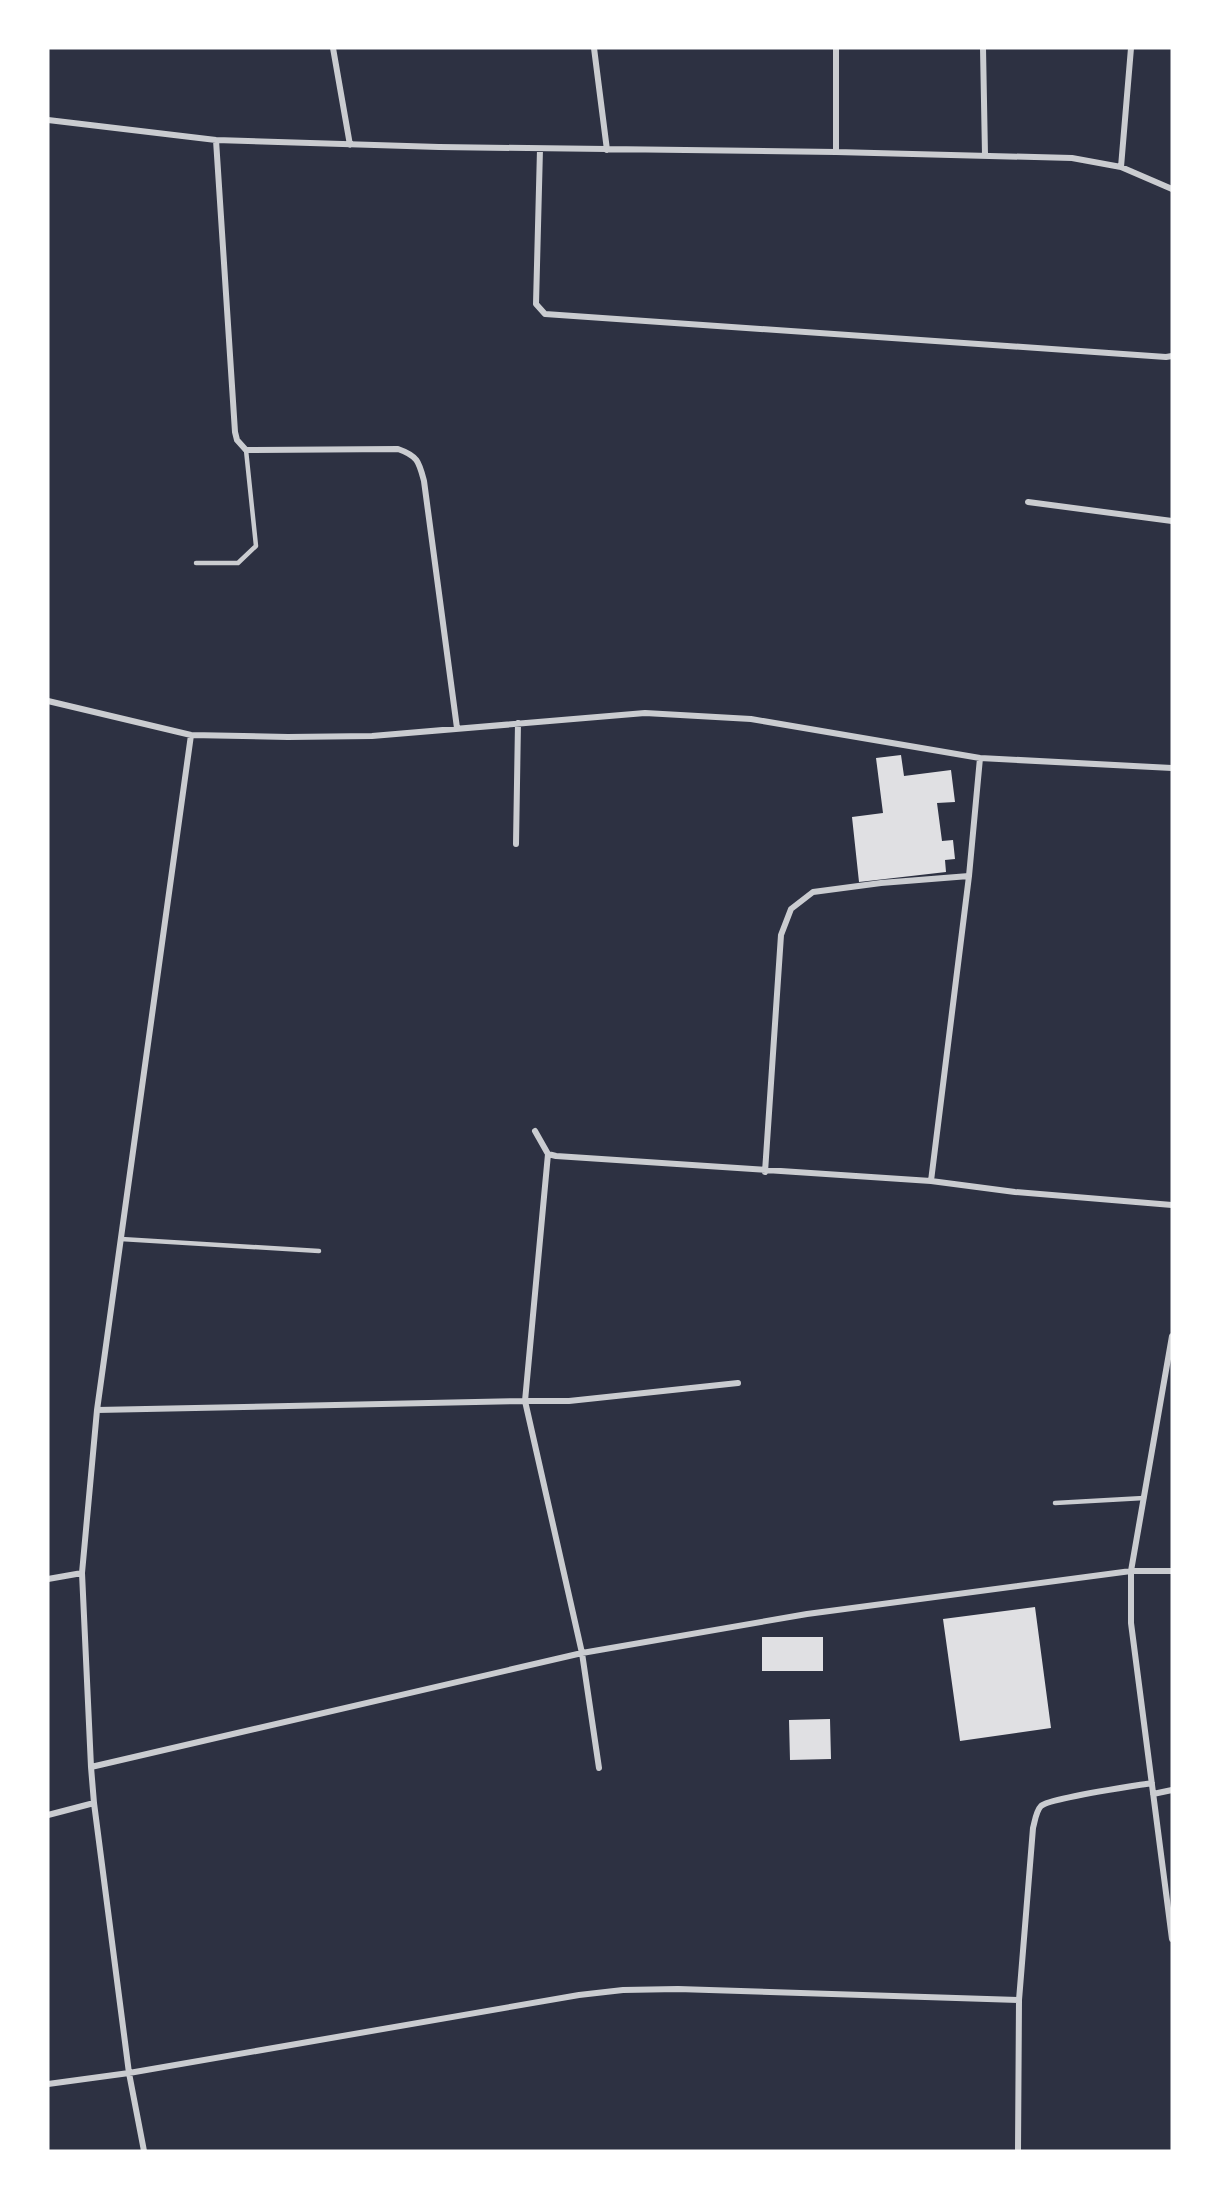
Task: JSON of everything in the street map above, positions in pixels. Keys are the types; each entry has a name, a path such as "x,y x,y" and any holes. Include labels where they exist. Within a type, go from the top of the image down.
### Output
{"street":[{"path":"333,48 350,145"},
{"path":"594,48 607,150"},
{"path":"836,48 836,152"},
{"path":"983,48 985,155"},
{"path":"1121,167 1131,48"},
{"path":"48,120 216,140 350,145 1072,158 1121,167 1172,189"},
{"path":"216,140 237,440 246,450 398,449 412,453 416,458 424,481 457,728"},
{"path":"540,149 536,304 545,314 1172,356"},
{"path":"1028,502 1172,520"},
{"path":"48,701 191,735 372,736 645,713 751,719 980,758 1172,768"},
{"path":"516,843 518,723"},
{"path":"144,2151 129,2073 93,1803 82,1573 97,1410 191,735"},
{"path":"931,1181 969,876 980,758"},
{"path":"765,1172 781,934 791,909 813,892 881,883 969,876"},
{"path":"535,1131 548,1154 525,1401 582,1653 599,1768"},
{"path":"548,1154 765,1172 931,1181 1014,1192 1172,1206"},
{"path":"1172,1336 1131,1571 1131,1623 1172,1939"},
{"path":"97,1410 569,1401 738,1383"},
{"path":"91,1767 582,1653 807,1614 1131,1571 1172,1571"},
{"path":"48,1579 82,1573"},
{"path":"1017,2151 1020,2000 1033,1828 1038,1809 1041,1805 1057,1800 1152,1783"},
{"path":"1153,1794 1172,1790"},
{"path":"48,1815 93,1803"},
{"path":"48,2084 129,2073 579,1995 623,1990 678,1989 1020,2000"}],"lane":[{"path":"196,563 238,563 256,546 246,450"},
{"path":"121,1239 319,1251"},
{"path":"1056,1503 1144,1498"}],"building":[{"path":"901,755 904,776 951,770 955,802 937,803 942,841 953,840 955,859 945,860 946,872 859,882 852,817 883,813 876,758"},
{"path":"1035,1607 1051,1728 960,1741 943,1619"},
{"path":"762,1637 823,1637 823,1671 762,1671"},
{"path":"830,1719 831,1759 790,1760 789,1720"}]}
